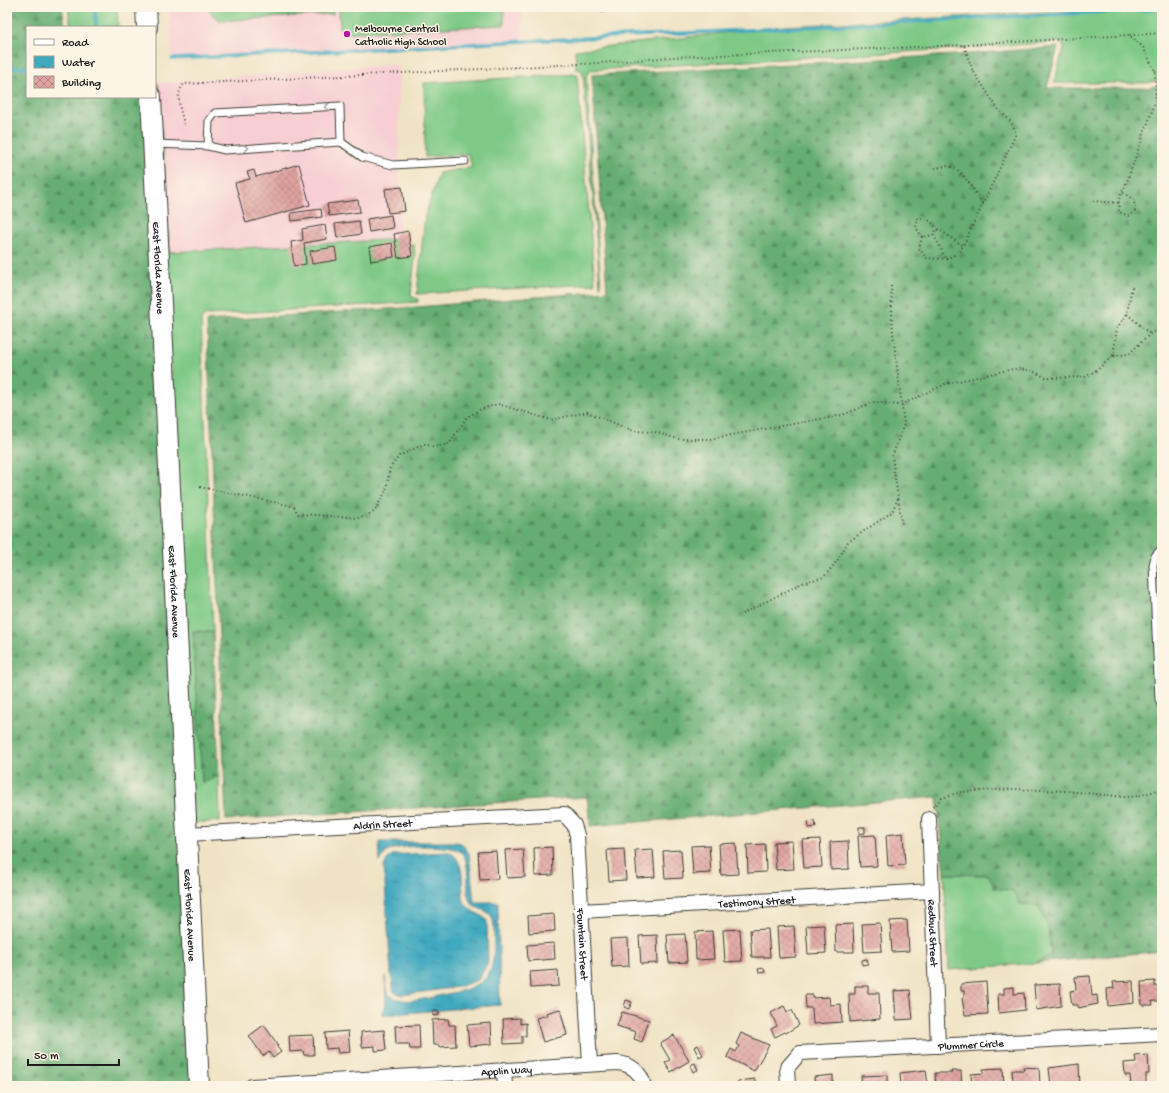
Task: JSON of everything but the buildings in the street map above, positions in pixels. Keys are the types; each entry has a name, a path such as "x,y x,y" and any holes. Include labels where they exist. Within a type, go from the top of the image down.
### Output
{"street":[{"path":"146,7 147,26"},
{"name":"East Florida Avenue","path":"151,98 199,1086"},
{"name":"Aldrin Street","path":"187,834 554,814 564,814 574,825"},
{"name":"Redbud Street","path":"929,819 938,1046"},
{"name":"Fountain Street","path":"574,825 577,834 590,1064"},
{"name":"Testimony Street","path":"581,911 932,891"},
{"name":"Plummer Circle","path":"788,1086 787,1068 800,1053 1162,1034"},
{"name":"Applin Way","path":"252,1086 307,1084 504,1069 624,1063 632,1067 638,1073 644,1086"},
{"path":"504,1069 505,1086"}],"lane":[{"path":"208,146 209,121 215,113 340,106 341,142"},
{"path":"153,144 208,146 225,150 341,142 362,158 393,165 465,161"},
{"path":"1162,548 1155,556 1153,565 1159,632 1159,699 1162,707"}],"path":[{"path":"184,124 178,98 180,89 184,84 599,63 673,57 964,45 1162,33"},
{"path":"1122,192 1134,200 1135,211 1129,216 1119,212 1119,203 1122,192 1156,100 1155,71 1143,47 1129,35"},
{"path":"963,244 956,242 948,235 937,229 934,223 925,218 918,218 916,227 922,237 919,248 926,258 946,259 960,252 1015,136 1015,130 1012,122 998,108 983,88 972,69 964,45"},
{"path":"1155,71 1162,73"},
{"path":"1156,95 1162,83"},
{"path":"935,168 947,166 955,169 963,175 983,205"},
{"path":"1093,201 1119,203"},
{"path":"922,237 933,235 937,229"},
{"path":"933,235 946,259"},
{"path":"891,286 893,334 904,424 892,457 902,525"},
{"path":"1113,356 1117,328 1127,314 1132,286"},
{"path":"1127,314 1150,334"},
{"path":"200,487 288,505 294,507 298,514 360,518 374,512 386,491 390,468 399,456 424,444 436,447 449,444 467,417 481,409 498,404 551,420 587,412 634,431 655,432 678,439 709,439 843,415 873,402 901,405 945,384 1013,369 1030,370 1047,378 1085,377 1097,370 1113,356 1129,354 1150,334 1162,327"},
{"path":"742,614 802,583 824,577 837,561 848,542 892,512 899,497"},
{"path":"929,819 932,808 942,798 960,792 1013,789 1067,791 1125,797 1138,796 1162,789"}],"shaded area":[{"name":"Melbourne Central Catholic High School","path":"169,7 522,7 523,41 172,59"},
{"path":"399,64 400,239 170,252 158,83"}],"green space":[{"path":"7,7 62,7 65,26 26,26 26,98 151,98 199,1086 7,1086"},
{"path":"68,7 117,7 118,26 71,26"},
{"path":"209,7 333,7 333,14 219,21 210,12"},
{"path":"339,7 504,7 504,25 340,33"},
{"path":"1162,7 1162,80 1145,83 1054,83 1064,47 1061,43 1057,42 590,70 586,76 600,286 583,74 580,69 576,69 575,50 784,26"},
{"path":"1058,47 1047,88 1146,88 1162,85 1162,951 1036,963 1051,954 1048,927 1039,906 1020,904 1013,891 994,888 989,875 944,874 937,797 590,826 587,797 226,820 207,321 417,307 607,291 592,75 955,55"},
{"path":"577,74 595,284 417,294 425,216 439,173 472,167 468,154 425,157 424,83"},
{"path":"157,83 170,252 400,239 400,245 414,244 415,256 411,294 412,297 418,299 418,302 207,315 201,319 213,632 193,631 202,783 219,776 220,821 193,823"},
{"path":"193,631 213,632 219,776 202,783"},
{"path":"944,874 989,875 1013,891 1020,904 1039,906 1048,926 1051,954 1036,963 949,970"}],"water":[{"path":"379,842 454,842 461,843 469,853 474,902 498,902 500,1005 382,1015 382,1011 386,1006 385,976 388,994 394,998 409,1001 425,999 470,988 484,980 492,965 494,954 494,929 493,920 490,914 471,903 469,899 466,862 461,852 456,849 438,847 404,847 390,850 384,855 380,862"},
{"path":"449,852 458,860 462,872 463,899 472,911 485,918 487,921 488,963 478,980 458,987 402,995 394,992 391,974 384,867 387,860 392,855"}],"waterway":[{"path":"95,7 96,26"},
{"path":"172,59 1162,9"},
{"path":"7,68 26,67"}],"place":[{"name":"Melbourne Central Catholic High School","path":"347,34"}]}
